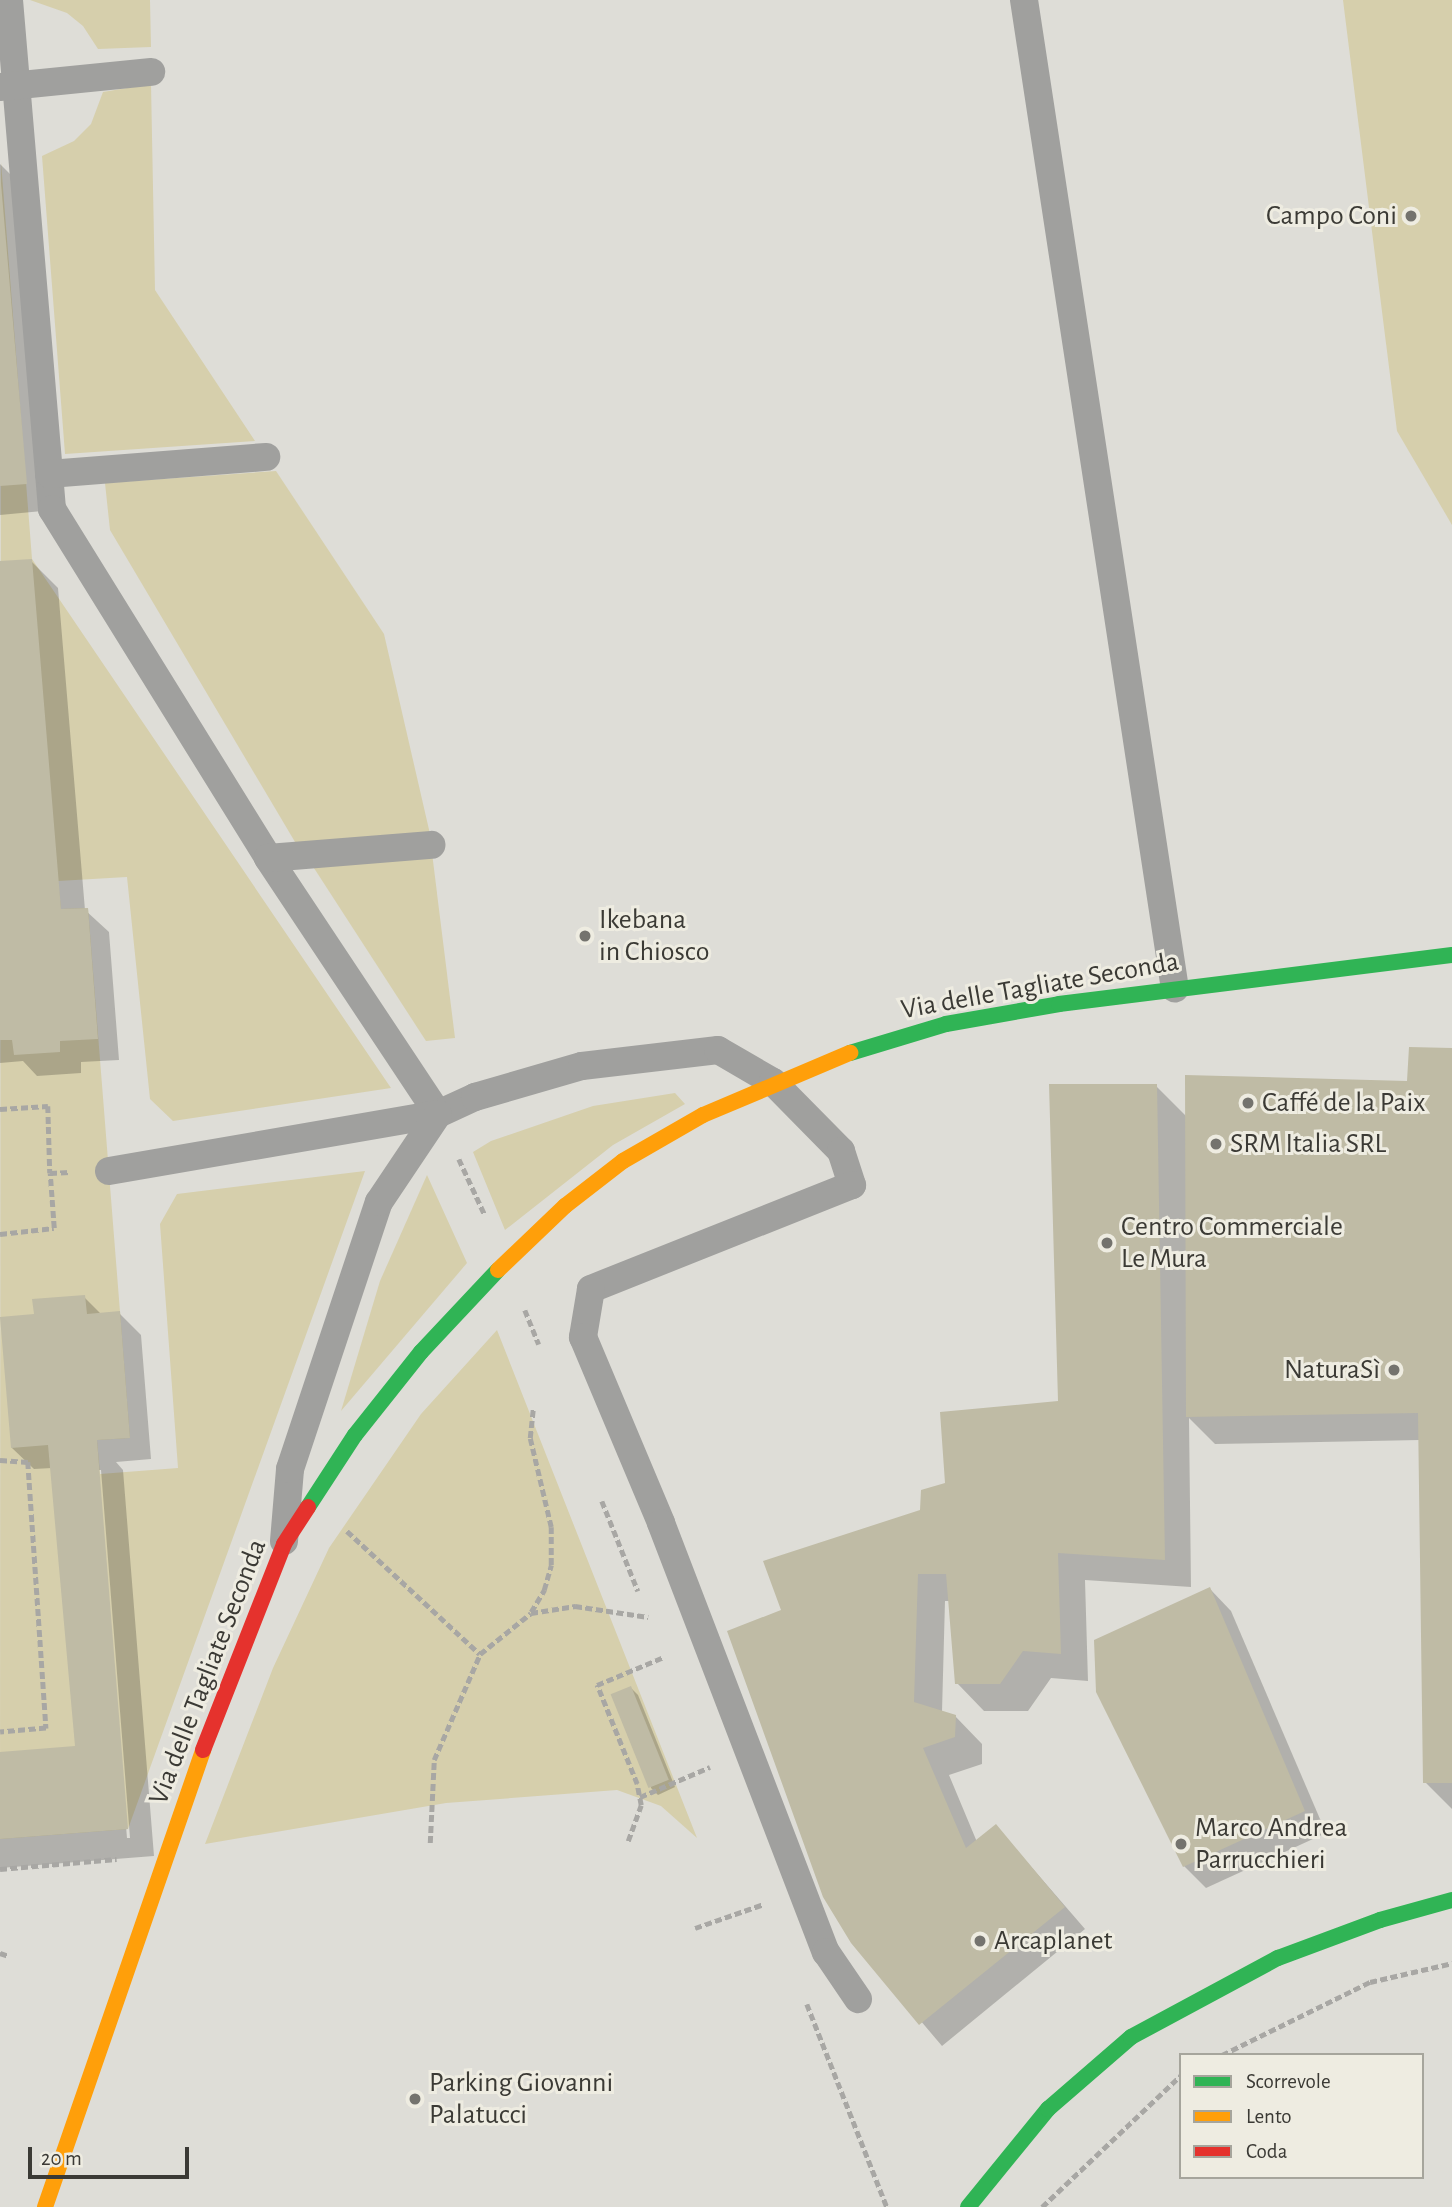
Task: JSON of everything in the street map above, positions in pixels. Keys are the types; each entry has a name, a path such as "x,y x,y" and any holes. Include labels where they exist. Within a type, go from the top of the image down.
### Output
{"main road":[{"name":"Via delle Tagliate Seconda","path":"44,2207 166,1855 259,1599 284,1544 312,1499 421,1352 506,1261 565,1206 665,1135 773,1082 882,1041 946,1024 1175,989 1452,955"},
{"path":"968,2207 1048,2109 1131,2038 1193,2000 1278,1958 1380,1920 1452,1900"}],"lane":[{"path":"9,0 8,87 52,509 268,859 438,1114"},
{"path":"1024,0 1175,989"},
{"path":"8,87 151,72"},
{"path":"49,474 266,457"},
{"path":"268,859 431,845"},
{"path":"109,1171 438,1114 475,1097 582,1066 718,1050 773,1082 841,1151 852,1185 590,1289 583,1337 661,1523 826,1952 858,1999"},
{"path":"284,1544 290,1469 380,1202 438,1114"}],"path":[{"path":"0,1109 48,1105 54,1228 0,1234"},
{"path":"50,1173 109,1171"},
{"path":"430,1843 434,1760 480,1654 531,1612 544,1590 551,1565 551,1527 530,1438 533,1409"},
{"path":"0,1460 28,1462 46,1728 0,1732"},
{"path":"312,1499 480,1654"},
{"path":"531,1612 575,1606 648,1617"},
{"path":"628,1841 637,1824 640,1797 597,1685 664,1657"},
{"path":"640,1797 710,1767"},
{"path":"0,1870 166,1855"},
{"path":"695,1927 767,1902"},
{"path":"0,1953 9,1956"},
{"path":"1226,2053 1370,1982 1452,1963"},
{"path":"1042,2207 1179,2077"}],"shaded area":[{"path":"30,0 150,0 151,47 98,49 83,26 67,13"},
{"name":"Campo Coni","path":"1343,0 1452,0 1452,525 1397,431"},
{"path":"151,84 155,290 255,441 65,454 42,156 74,141 91,124 103,92"},
{"path":"1,162 32,559 391,1088 173,1121 150,1099 127,877 58,881 61,909 88,908 130,1438 97,1440 100,1474 178,1468 160,1224 177,1194 365,1171 128,1829 0,1839"},
{"path":"276,471 384,634 430,834 298,847 110,530 105,483"},
{"path":"432,853 455,1038 426,1041 312,865"},
{"path":"675,1093 685,1104 613,1145 505,1230 473,1152 491,1141 593,1106"},
{"path":"427,1175 467,1263 341,1411 380,1281"},
{"path":"497,1330 697,1838 661,1806 617,1790 446,1803 205,1844 273,1668 329,1548 421,1414"}],"building":[{"path":"0,172 27,484 0,486"},
{"path":"32,559 61,909 88,908 98,1039 60,1041 60,1052 14,1055 12,1040 0,1040 0,561"},
{"path":"1409,1047 1452,1048 1452,1783 1423,1783 1418,1413 1186,1417 1185,1075 1407,1081"},
{"path":"1049,1084 1157,1084 1165,1560 1058,1553 1061,1654 1023,1651 1000,1684 955,1684 946,1574 918,1574 914,1702 956,1715 955,1737 923,1748 966,1848 996,1824 1065,1907 919,2025 851,1943 823,1897 727,1631 781,1610 763,1561 920,1510 921,1490 945,1483 940,1412 1058,1401"},
{"path":"85,1295 87,1314 120,1311 130,1438 97,1440 128,1829 0,1839 0,1752 75,1746 48,1445 11,1448 0,1317 34,1314 32,1299"},
{"path":"1210,1587 1305,1811 1183,1867 1096,1692 1094,1640"},
{"path":"631,1686 669,1780 648,1788 611,1694"}],"traffic: fast":[{"path":"850,1053 946,1024 1059,1004 1452,955"},
{"path":"308,1507 355,1435 421,1352 498,1270"},
{"path":"968,2207 1048,2109 1131,2037 1278,1958 1380,1920 1452,1900"}],"traffic: slow":[{"path":"498,1270 565,1206 623,1161 703,1115 850,1053"},
{"path":"45,2207 203,1750"}],"traffic: jam":[{"path":"203,1750 284,1544 308,1507"}],"place":[{"name":"Campo Coni","path":"1411,216"},
{"name":"Ikebana in Chiosco","path":"585,936"},
{"name":"Caffé de la Paix","path":"1248,1103"},
{"name":"SRM Italia SRL","path":"1216,1144"},
{"name":"Centro Commerciale Le Mura","path":"1107,1243"},
{"name":"NaturaSì","path":"1394,1370"},
{"name":"Marco Andrea Parrucchieri","path":"1181,1844"},
{"name":"Arcaplanet","path":"980,1941"},
{"name":"Parking Giovanni Palatucci","path":"415,2099"}]}
